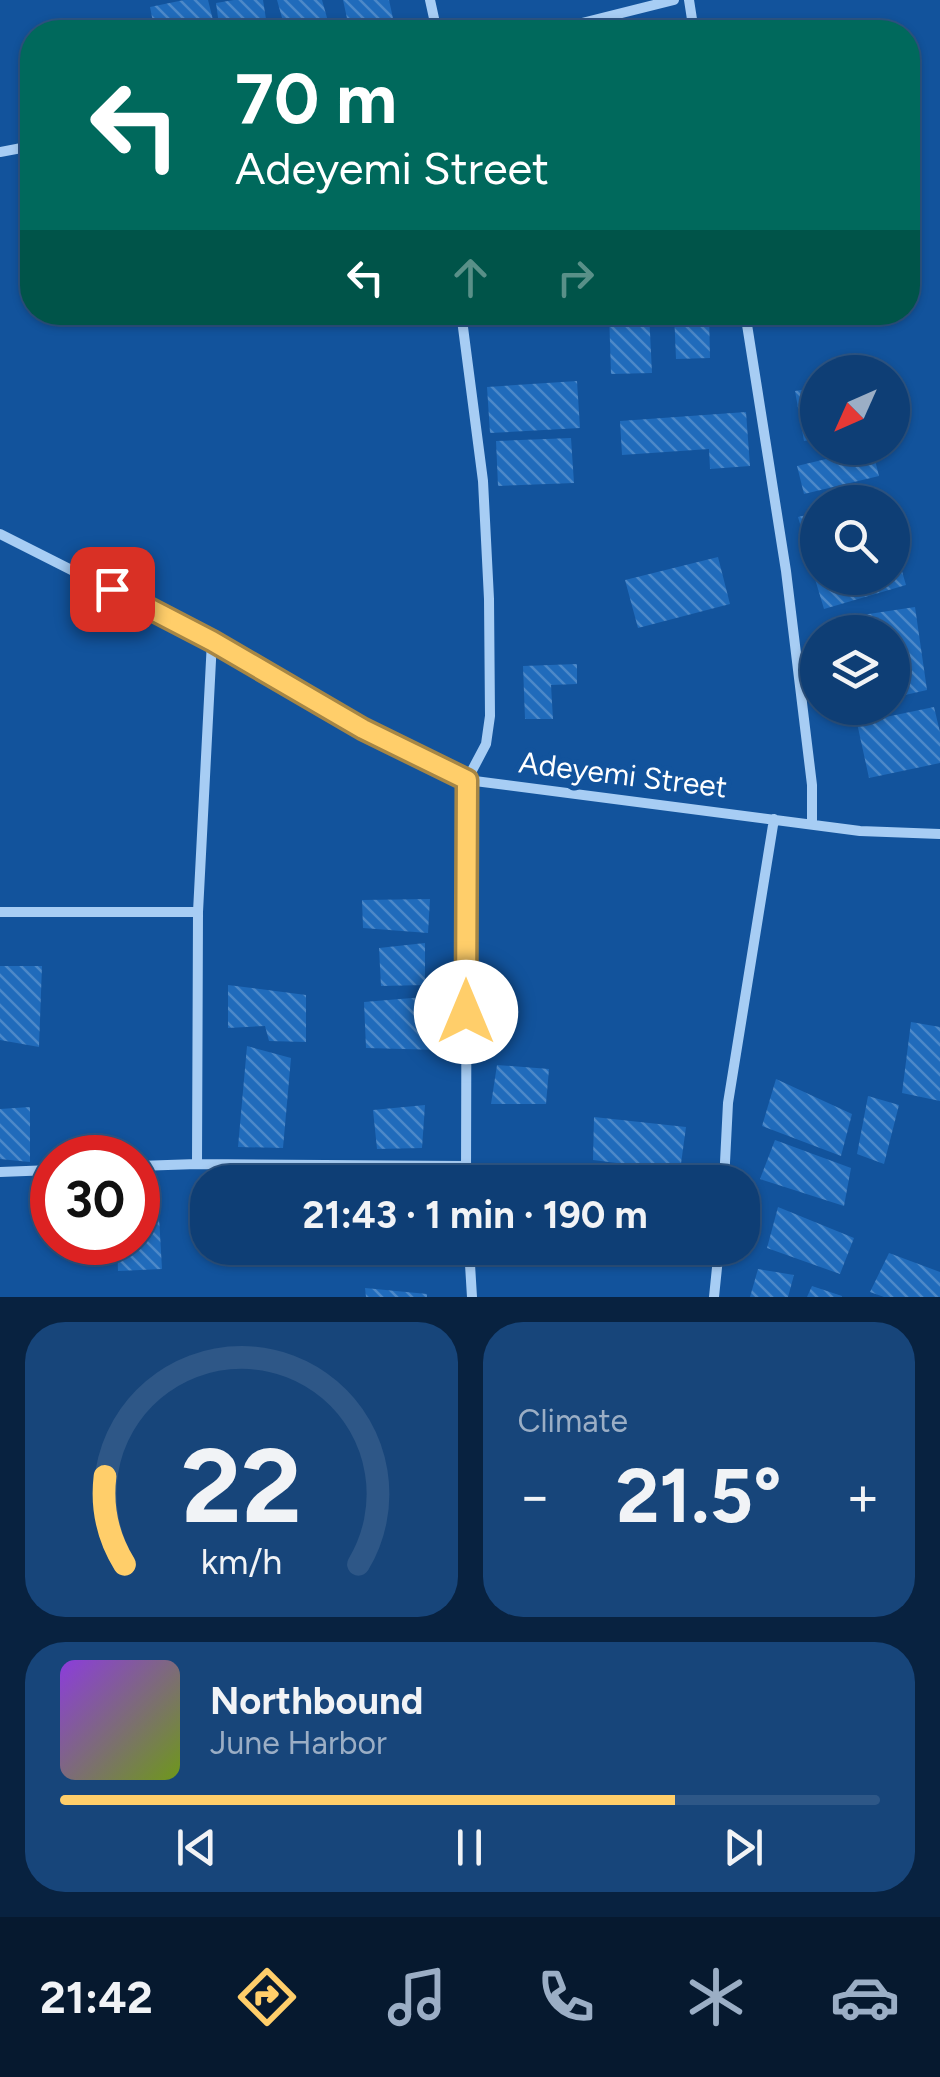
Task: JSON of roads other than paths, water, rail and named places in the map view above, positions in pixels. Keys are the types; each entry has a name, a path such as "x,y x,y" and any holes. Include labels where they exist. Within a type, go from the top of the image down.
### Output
{"street":[{"path":"594,20 674,0"},
{"path":"462,325 483,481 490,599 490,716 486,744 467,780 465,1165"},
{"path":"747,325 786,571 812,785 812,824"},
{"name":"Adeyemi Street","path":"0,534 212,641 363,729 467,780 860,832 940,834"},
{"path":"196,1164 198,912 212,641"},
{"path":"725,1165 728,1104 774,818"},
{"path":"0,912 198,912"},
{"path":"160,1165 330,1165"},
{"path":"0,1172 30,1171"},
{"path":"470,1265 472,1297"},
{"path":"714,1297 717,1265"}]}
